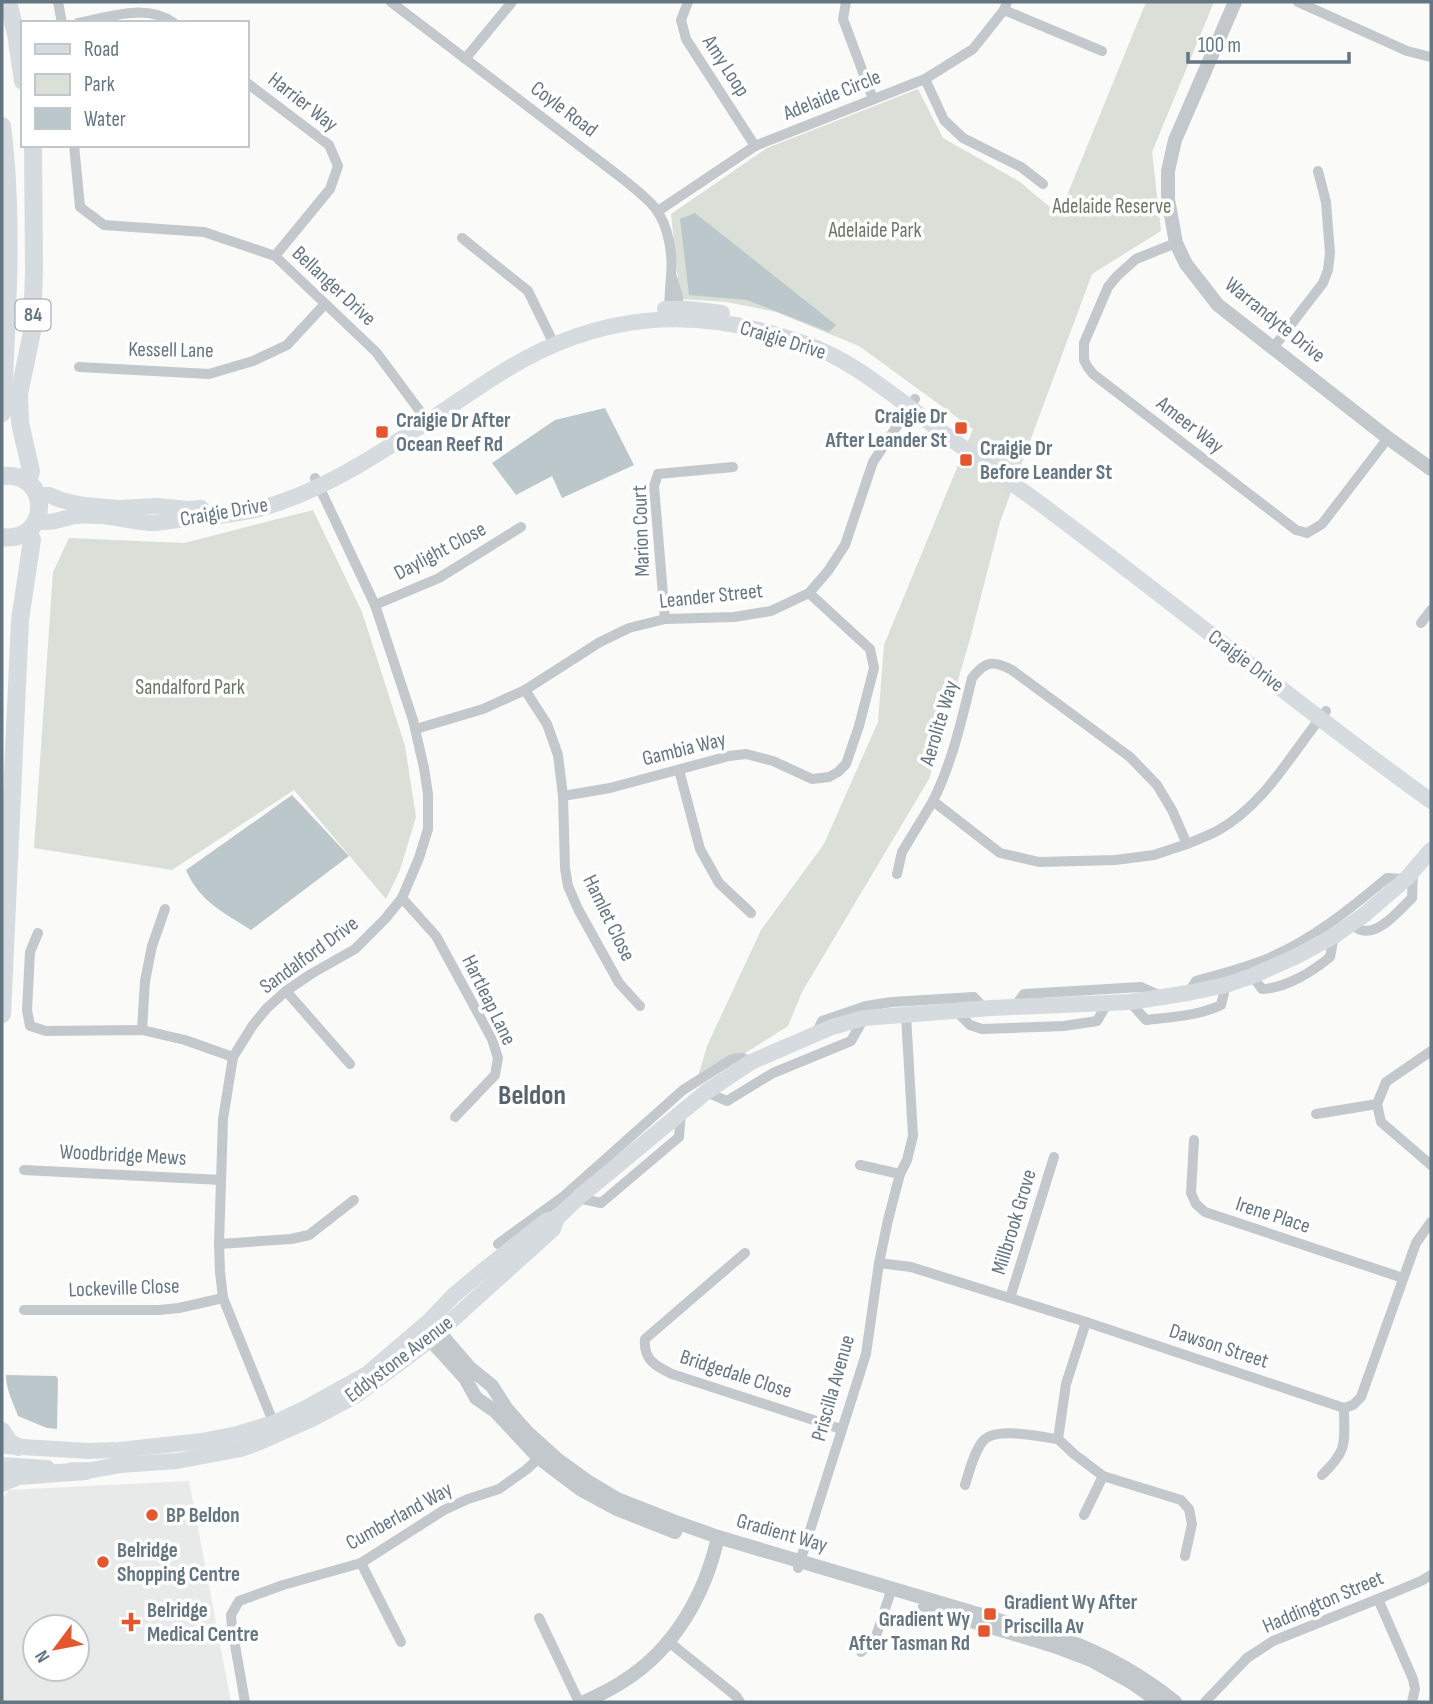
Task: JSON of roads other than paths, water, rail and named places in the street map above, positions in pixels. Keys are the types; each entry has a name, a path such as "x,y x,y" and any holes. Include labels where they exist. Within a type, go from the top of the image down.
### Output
{"main road":[{"path":"8,2 21,68"},
{"name":"84","path":"2,126 6,158 8,288 2,413"},
{"name":"84","path":"2,1014 20,620 32,526 39,510 20,423 19,394 32,332 33,147"},
{"name":"Craigie Drive","path":"33,489 61,500 118,508 156,506 198,509 265,497 348,471 425,418 552,340 674,314 748,328 823,350 913,404 1051,512 1324,715 1431,788"},
{"path":"2,476 15,476 33,489"},
{"name":"Craigie Drive","path":"32,526 89,516 159,523 219,516 257,510 288,499 317,482"},
{"path":"2,537 14,537 32,526"},
{"name":"Craigie Drive","path":"1324,715 1431,802"},
{"name":"Eddystone Avenue","path":"2,1465 86,1471 120,1465 177,1461 241,1449 366,1374 430,1330 454,1295 546,1221 557,1218 602,1170 706,1092 751,1062 832,1027 864,1018 984,1008 1130,1002 1226,985 1295,957 1334,936 1364,915 1410,874 1431,850"},
{"name":"Eddystone Avenue","path":"10,1446 119,1450 202,1441 276,1428"},
{"path":"2,1431 10,1446"},
{"path":"89,1451 110,1455 120,1465"},
{"path":"2,1483 18,1476 86,1471"}],"street":[{"path":"58,2 62,21"},
{"name":"Coyle Road","path":"391,2 623,178 658,211 670,243 671,274 668,298 674,314"},
{"path":"465,60 512,2"},
{"name":"Amy Loop","path":"688,2 681,20 686,39 755,146"},
{"path":"846,2 844,19 873,99"},
{"name":"Warrandyte Drive","path":"1235,2 1175,140 1168,172 1168,199 1176,243 1186,264 1218,305 1388,438 1430,466"},
{"path":"1298,2 1407,51 1431,57"},
{"path":"1005,6 1102,51"},
{"name":"Adelaide Circle","path":"658,211 755,146 925,79 973,49 1005,6"},
{"path":"89,21 149,12 169,21"},
{"path":"925,79 944,120 963,138 1021,167 1043,184"},
{"name":"Harrier Way","path":"248,84 330,145 338,166 330,189 275,256"},
{"name":"Bellanger Drive","path":"74,147 80,207 104,225 204,232 275,256 376,352 425,418"},
{"path":"1273,348 1323,284 1328,270 1330,253 1326,202 1318,171"},
{"path":"462,238 528,290 552,340"},
{"name":"Ameer Way","path":"1176,243 1136,259 1116,276 1108,288 1084,343 1084,360 1093,374 1296,530 1307,533 1322,524 1388,438"},
{"name":"Kessell Lane","path":"79,367 209,374 253,361 287,345 324,305"},
{"name":"Leander Street","path":"416,729 483,709 525,690 600,642 629,628 665,619 734,617 771,611 810,593 845,545 873,462 913,404"},
{"name":"Marion Court","path":"665,619 654,486 658,474 733,467"},
{"name":"Sandalford Drive","path":"276,1428 223,1298 219,1244 220,1180 223,1119 233,1057 267,1008 311,974 355,949 402,898 428,829 428,794 416,729 375,606 317,482"},
{"name":"Daylight Close","path":"375,606 439,578 521,527"},
{"name":"Gambia Way","path":"563,796 610,788 729,756 747,754 773,761 813,779 829,777 838,772 846,764 874,668 870,649 810,593"},
{"path":"1421,623 1431,610"},
{"name":"Aerolite Way","path":"897,874 902,852 939,789 972,678 980,668 988,664 1000,664 1012,670 1130,757 1157,785 1172,810 1186,844"},
{"path":"525,690 547,724 558,755 563,796"},
{"path":"933,801 1000,853 1039,862 1115,860 1154,855 1217,831 1236,818 1261,797 1324,715"},
{"path":"679,770 700,849 719,883 751,913"},
{"name":"Hamlet Close","path":"563,796 568,886 619,983 640,1006"},
{"name":"Eddystone Avenue","path":"1188,993 1196,981 1270,958 1325,927 1387,878 1410,874"},
{"name":"Hartleap Lane","path":"402,898 436,936 492,1040 498,1058 495,1075 455,1117"},
{"path":"142,1030 145,981 152,946 165,909"},
{"path":"38,933 30,952 27,1010 30,1026 46,1031 142,1030 185,1040 233,1057"},
{"path":"1130,1002 1146,1020 1177,1017 1208,1011 1221,1005 1226,985"},
{"name":"Eddystone Avenue","path":"1014,1008 1024,994 1141,987 1163,997"},
{"path":"286,991 350,1064"},
{"name":"Eddystone Avenue","path":"816,1034 822,1021 866,1006 974,997 984,1008"},
{"path":"956,1012 970,1025 982,1029 1064,1026 1097,1021 1108,1002"},
{"name":"Priscilla Avenue","path":"799,1564 866,1354 888,1220 913,1136 906,1015"},
{"path":"706,1092 727,1101 773,1073 851,1041 864,1018"},
{"path":"1431,1051 1386,1082 1377,1104 1381,1122 1431,1165"},
{"name":"Eddystone Avenue","path":"498,1244 602,1170 684,1090 732,1059 743,1058 751,1062"},
{"path":"1316,1114 1377,1104"},
{"path":"578,1198 601,1203 679,1137 681,1112"},
{"name":"Irene Place","path":"1194,1140 1191,1193 1205,1212 1403,1278"},
{"name":"Millbrook Grove","path":"1010,1298 1055,1157"},
{"path":"860,1166 900,1174"},
{"name":"Woodbridge Mews","path":"24,1170 220,1180"},
{"path":"219,1244 291,1239 309,1235 354,1200"},
{"path":"1322,1475 1335,1463 1345,1446 1344,1408 1353,1405 1361,1397 1416,1243 1431,1222"},
{"name":"Bridgedale Close","path":"746,1253 645,1339 644,1347 648,1359 672,1374 841,1429"},
{"name":"Dawson Street","path":"879,1263 911,1267 1344,1408"},
{"name":"Lockeville Close","path":"24,1310 169,1309 223,1298"},
{"path":"1058,1439 1066,1384 1086,1322"},
{"name":"Gradient Way","path":"430,1330 492,1386 542,1454 580,1489 617,1509 642,1520 890,1592 1074,1653 1110,1669 1159,1702"},
{"path":"964,1485 975,1455 985,1439 996,1433 1058,1439 1103,1476 1181,1500 1189,1509 1192,1524 1185,1556"},
{"name":"Cumberland Way","path":"245,1702 232,1628 232,1615 239,1601 283,1585 361,1563 444,1510 499,1489 527,1469 542,1454"},
{"path":"1084,1515 1103,1476"},
{"path":"540,1618 581,1702 623,1682 669,1643 698,1597 717,1541"},
{"path":"361,1563 401,1642"},
{"name":"Haddington Street","path":"1205,1702 1247,1658 1273,1641 1421,1581 1431,1574"},
{"path":"861,1653 876,1636 890,1592"},
{"name":"Gradient Way","path":"890,1592 1028,1628 1091,1649 1118,1662 1175,1702"},
{"path":"1378,1599 1413,1679 1415,1689 1412,1702"},
{"path":"669,1643 740,1702"}],"water":[{"path":"695,213 836,325 829,332 747,300 689,295 680,219"},
{"path":"605,408 634,465 562,498 552,476 516,495 492,463 555,420"},
{"path":"292,795 349,856 251,930 205,898 186,870"},
{"path":"6,1375 56,1376 57,1429 47,1428 18,1416 8,1391"}],"place":[{"name":"Craigie Dr After Leander St","path":"961,428"},
{"name":"Craigie Dr After Ocean Reef Rd","path":"382,432"},
{"name":"Craigie Dr Before Leander St","path":"966,460"},
{"name":"BP Beldon","path":"152,1515"},
{"name":"Belridge Shopping Centre","path":"103,1562"},
{"name":"Gradient Wy After Priscilla Av","path":"990,1614"},
{"name":"Belridge Medical Centre","path":"131,1622"},
{"name":"Gradient Wy After Tasman Rd","path":"984,1631"}],"district":[{"name":"Beldon","path":"532,1095"}],"park label":[{"name":"Adelaide Reserve","path":"1112,206"},
{"name":"Adelaide Park","path":"875,230"},
{"name":"Sandalford Park","path":"190,687"}]}
